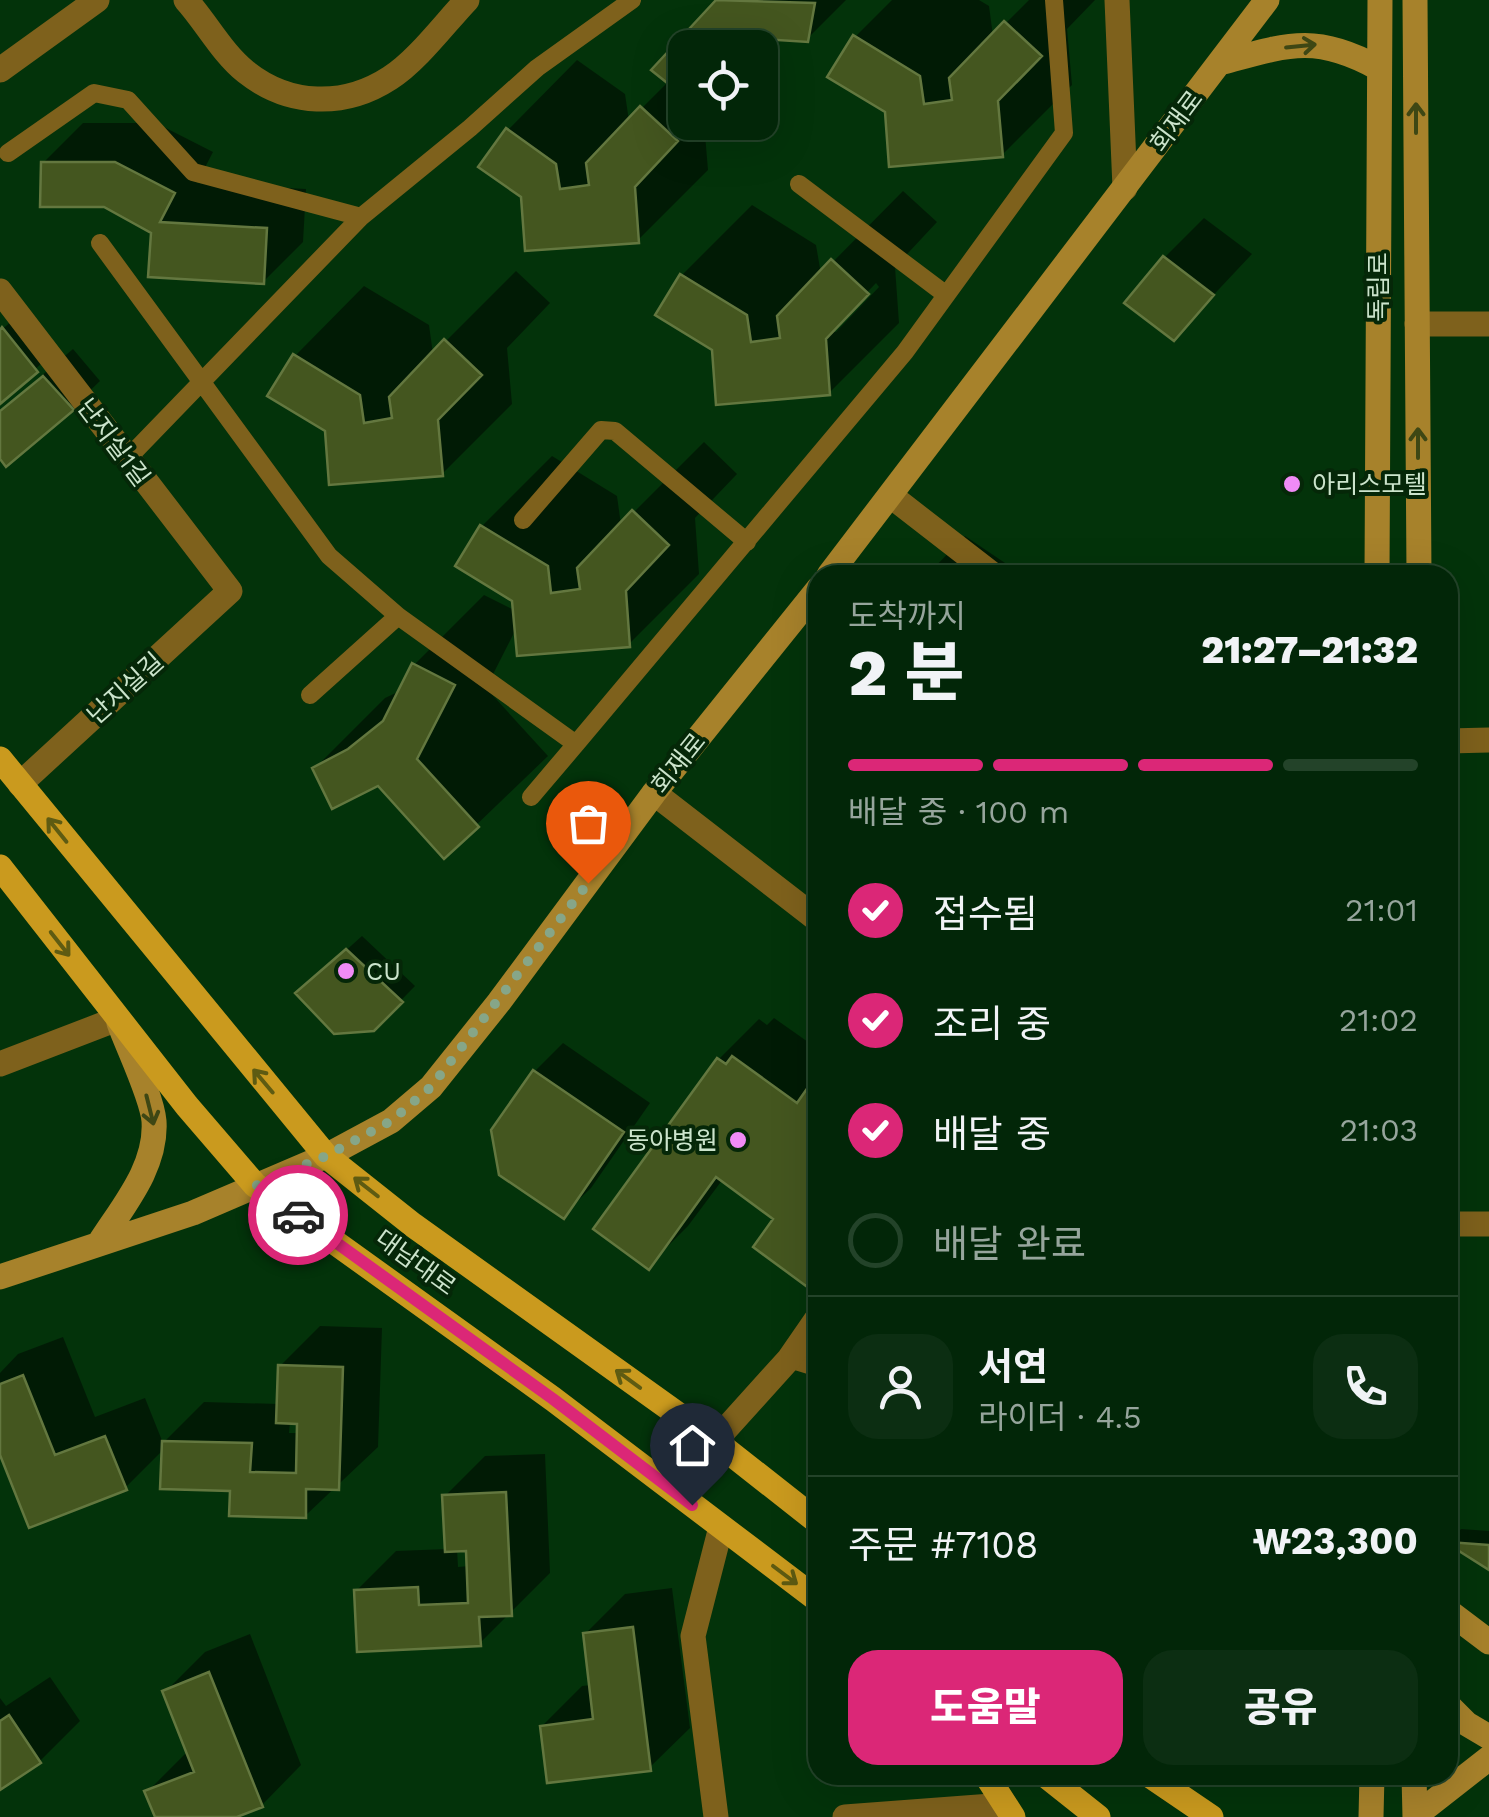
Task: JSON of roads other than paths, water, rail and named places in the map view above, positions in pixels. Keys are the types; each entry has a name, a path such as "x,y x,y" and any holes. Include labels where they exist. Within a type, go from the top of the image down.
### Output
{"main road":[{"name":"회재로","path":"837,565 1268,0"},
{"name":"독립로","path":"1377,565 1380,0"},
{"name":"독립로","path":"1415,0 1419,565"},
{"path":"1220,63 1270,50 1322,44 1378,68"},
{"name":"회재로","path":"0,1278 193,1213 326,1156 391,1121 431,1087 654,793 808,602"},
{"name":"대남대로","path":"0,759 326,1156 808,1514"},
{"name":"대남대로","path":"0,867 255,1186 537,1388 808,1592"},
{"path":"100,1242 152,1153 154,1118 118,1019"},
{"path":"1458,1619 1489,1642"},
{"path":"1458,1715 1489,1737"},
{"path":"1458,1783 1489,1758"},
{"path":"992,1785 1009,1811"},
{"path":"1044,1785 1070,1817"},
{"path":"1058,1785 1098,1817"},
{"path":"1165,1785 1211,1817"},
{"path":"1371,1817 1372,1785"},
{"path":"1414,1785 1416,1816"},
{"path":"1416,1816 1455,1785"}],"street":[{"path":"0,70 97,0"},
{"path":"186,0 243,70 278,93 316,100 357,96 394,76 467,0"},
{"path":"1117,0 1124,188"},
{"name":"난지실1길","path":"0,290 230,591"},
{"path":"1417,324 1489,324"},
{"path":"891,496 981,565"},
{"name":"난지실길","path":"20,784 230,591"},
{"path":"1458,742 1489,740"},
{"path":"654,793 808,912"},
{"path":"0,1064 118,1019"},
{"path":"1458,1224 1489,1224"},
{"path":"714,1441 790,1359 808,1332"},
{"path":"716,1817 692,1636 721,1527"},
{"path":"845,1817 1009,1811"}],"lane":[{"path":"127,459 361,217 538,68 632,0"},
{"path":"531,797 905,352 1064,133 1054,0"},
{"path":"8,153 94,93 128,100 193,172 361,217"},
{"path":"800,184 945,294"},
{"path":"100,243 329,556 398,616 576,744"},
{"path":"524,520 601,430 615,432 747,542"},
{"path":"310,694 398,616"},
{"path":"790,1359 808,1365"}],"place":[{"name":"아리스모텔","path":"1292,484"},
{"name":"CU","path":"346,971"},
{"name":"동아병원","path":"738,1140"}]}
